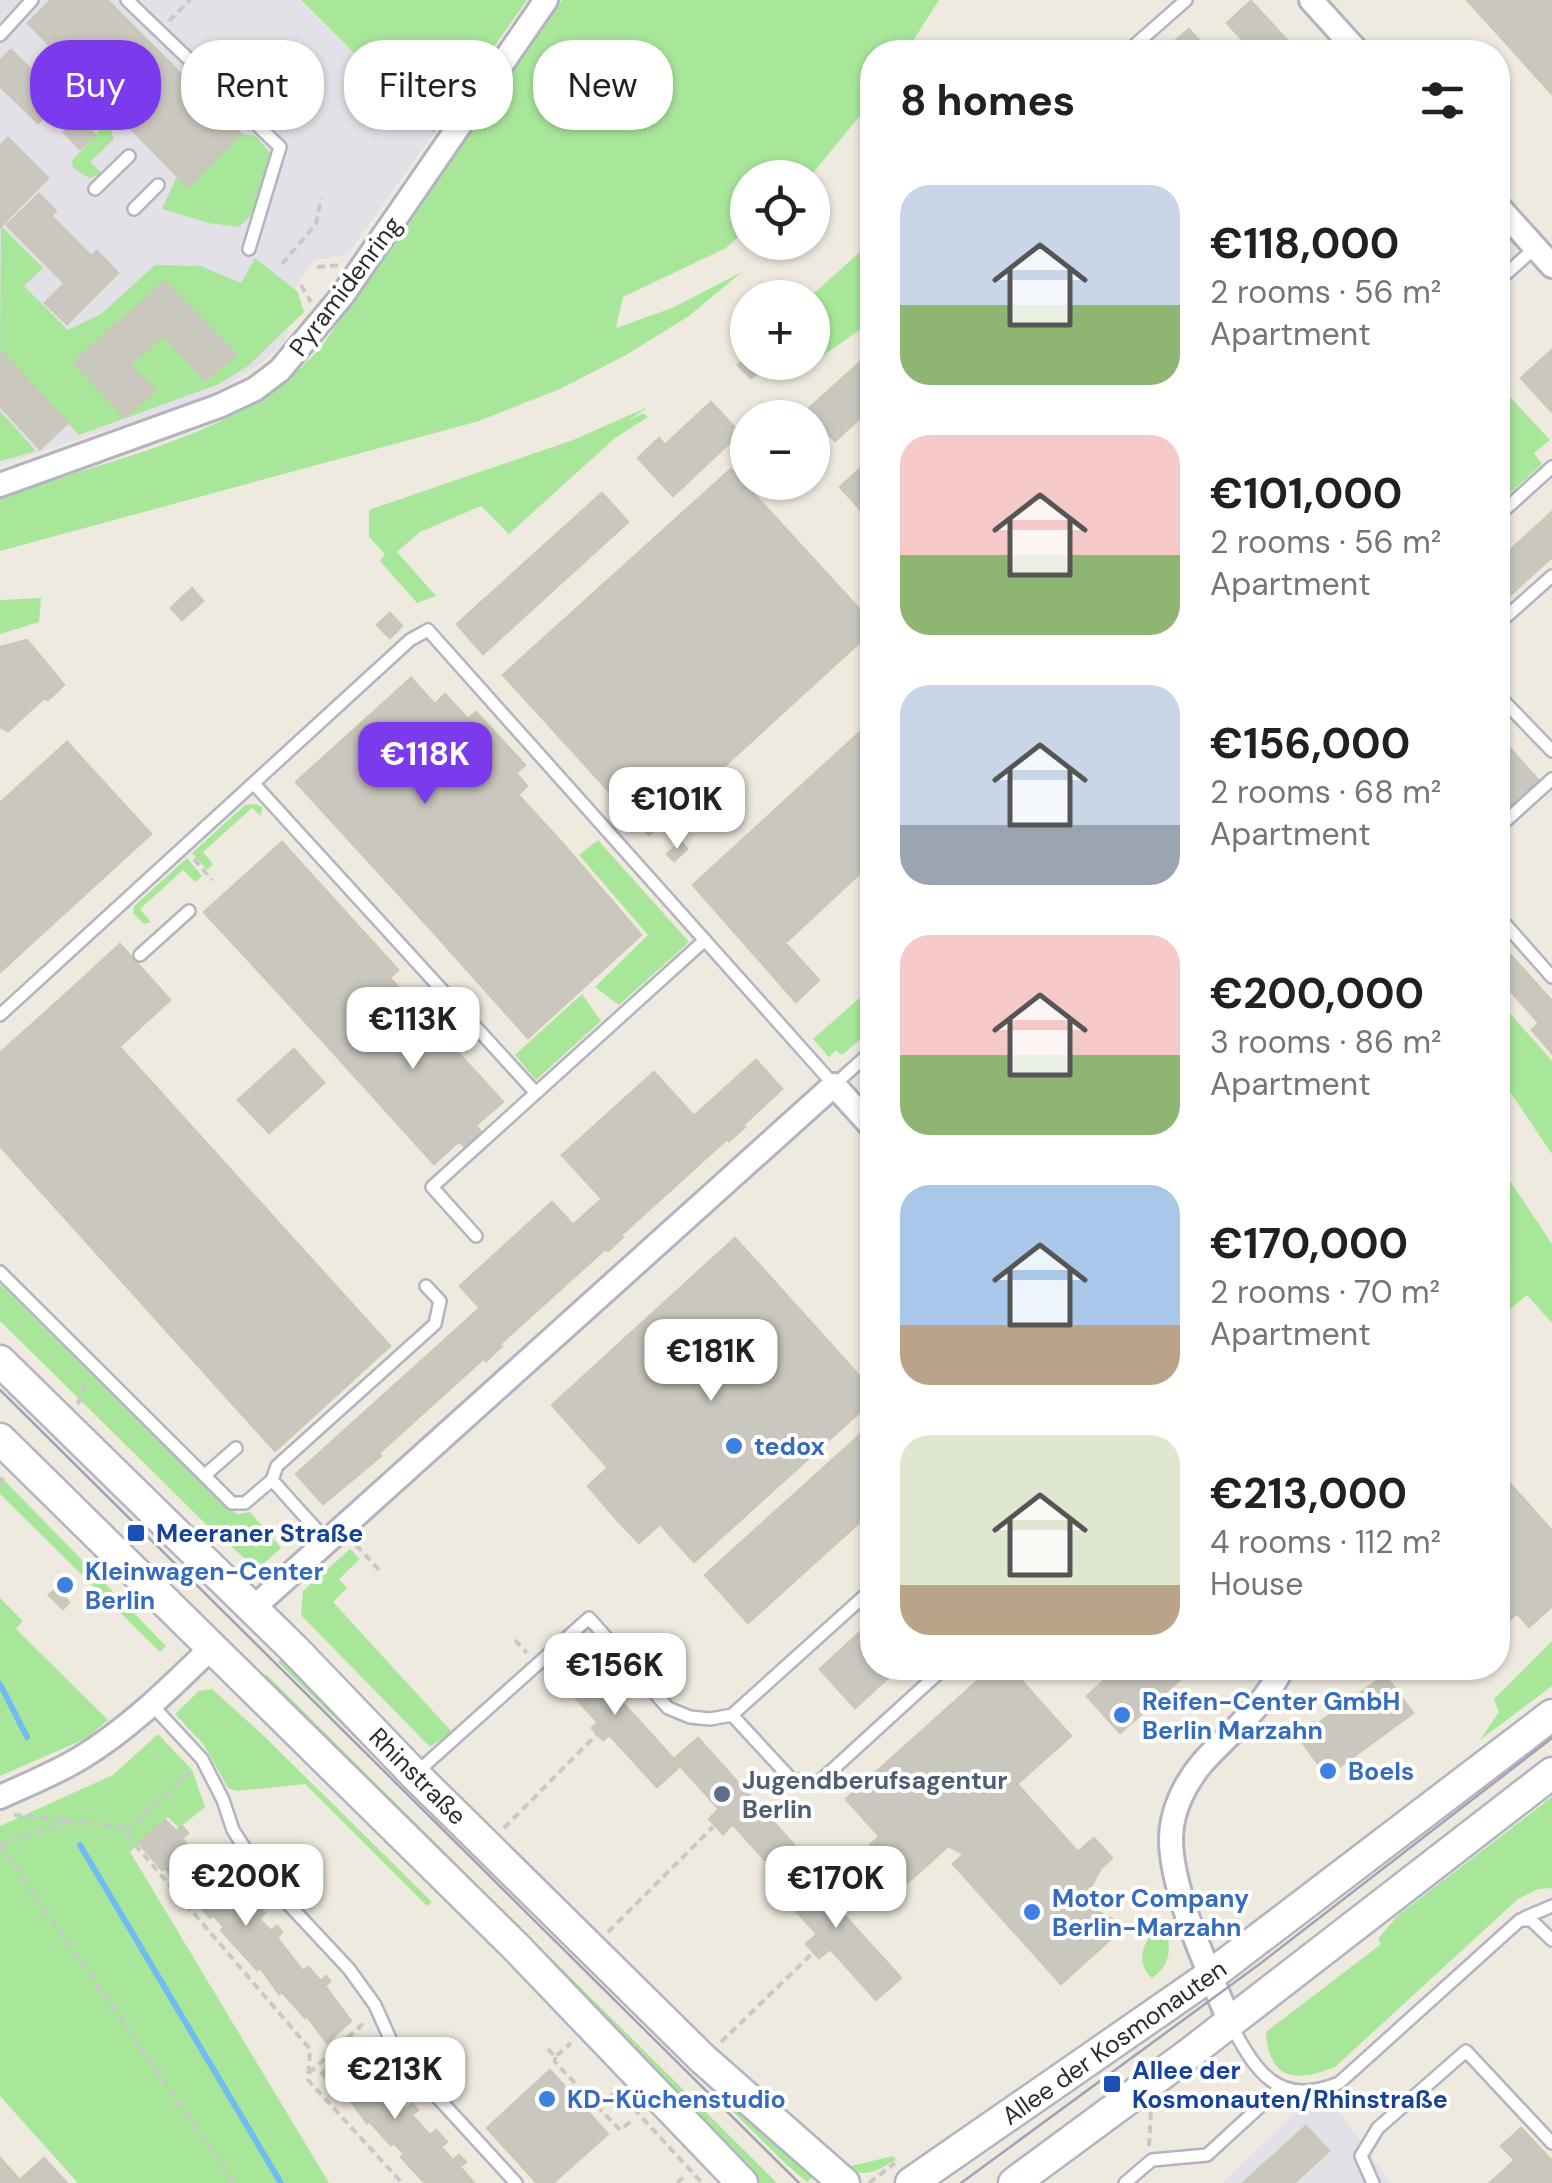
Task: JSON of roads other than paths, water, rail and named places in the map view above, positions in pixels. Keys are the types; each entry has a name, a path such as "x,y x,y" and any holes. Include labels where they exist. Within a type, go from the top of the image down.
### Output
{"main road":[{"name":"Rhinstraße","path":"0,1361 296,1650 414,1774 704,2059 844,2183"},
{"name":"Rhinstraße","path":"0,1439 515,1946 742,2183"},
{"path":"212,1646 252,1609"},
{"name":"Allee der Kosmonauten","path":"909,2169 1211,1975 1552,1715"},
{"name":"Allee der Kosmonauten","path":"1014,2183 1230,2023 1552,1773"}],"street":[{"name":"Pyramidenring","path":"0,484 220,406 255,389 280,370 342,296 546,0"},
{"path":"1311,0 1347,40"},
{"path":"1510,220 1552,266"},
{"path":"252,1609 834,1085 860,1113"},
{"path":"0,1797 78,1760 152,1704 212,1646"},
{"path":"1230,2023 1184,1905 1170,1837 1175,1810 1201,1764 1262,1702 1275,1680"}],"lane":[{"path":"0,35 32,0"},
{"path":"127,0 280,147 249,249"},
{"path":"1140,40 1186,0"},
{"path":"94,188 129,156"},
{"path":"134,209 158,185"},
{"path":"1510,270 1535,248"},
{"path":"1510,505 1552,467"},
{"path":"1510,613 1552,576"},
{"path":"0,1015 410,640 428,630 834,1085 860,1062"},
{"path":"1510,707 1552,751"},
{"path":"1510,817 1552,779"},
{"path":"254,784 536,1093"},
{"path":"140,954 189,910"},
{"path":"1510,930 1552,977"},
{"path":"476,1236 432,1186 706,940"},
{"path":"0,1272 232,1502 244,1503 272,1480 278,1466 436,1324 440,1302 426,1286"},
{"path":"205,1476 236,1448"},
{"path":"272,1480 326,1540"},
{"path":"414,1774 589,1618 668,1708 710,1718 732,1715 860,1600"},
{"path":"732,1715 792,1780 819,1782 931,1680"},
{"path":"152,1704 202,1759 233,1830 264,1878 349,1969 375,2005 396,2052 516,2183"},
{"path":"1230,2023 1241,2044 1280,2089 1300,2093 1339,2083 1520,1920 1552,1906"},
{"path":"1520,1920 1531,1920 1552,1940"},
{"path":"1373,2183 1361,2156 1378,2128 1466,2051 1552,2143"},
{"path":"1125,2183 1152,2160 1207,2155 1280,2089"}],"waterway":[{"path":"0,1684 27,1737"},
{"path":"80,1845 281,2183"}],"tram line":[{"path":"0,1390 799,2183"},
{"path":"961,2183 1261,1963 1552,1738"}],"place":[{"name":"tedox","path":"734,1446"},
{"name":"Meeraner Straße","path":"136,1533"},
{"name":"Kleinwagen-Center Berlin","path":"65,1585"},
{"name":"Reifen-Center GmbH Berlin Marzahn","path":"1122,1715"},
{"name":"Boels","path":"1328,1771"},
{"name":"Jugendberufsagentur Berlin","path":"722,1794"},
{"name":"Motor Company Berlin-Marzahn","path":"1032,1912"},
{"name":"Allee der Kosmonauten/Rhinstraße","path":"1112,2084"},
{"name":"KD-Küchenstudio","path":"547,2099"}]}
